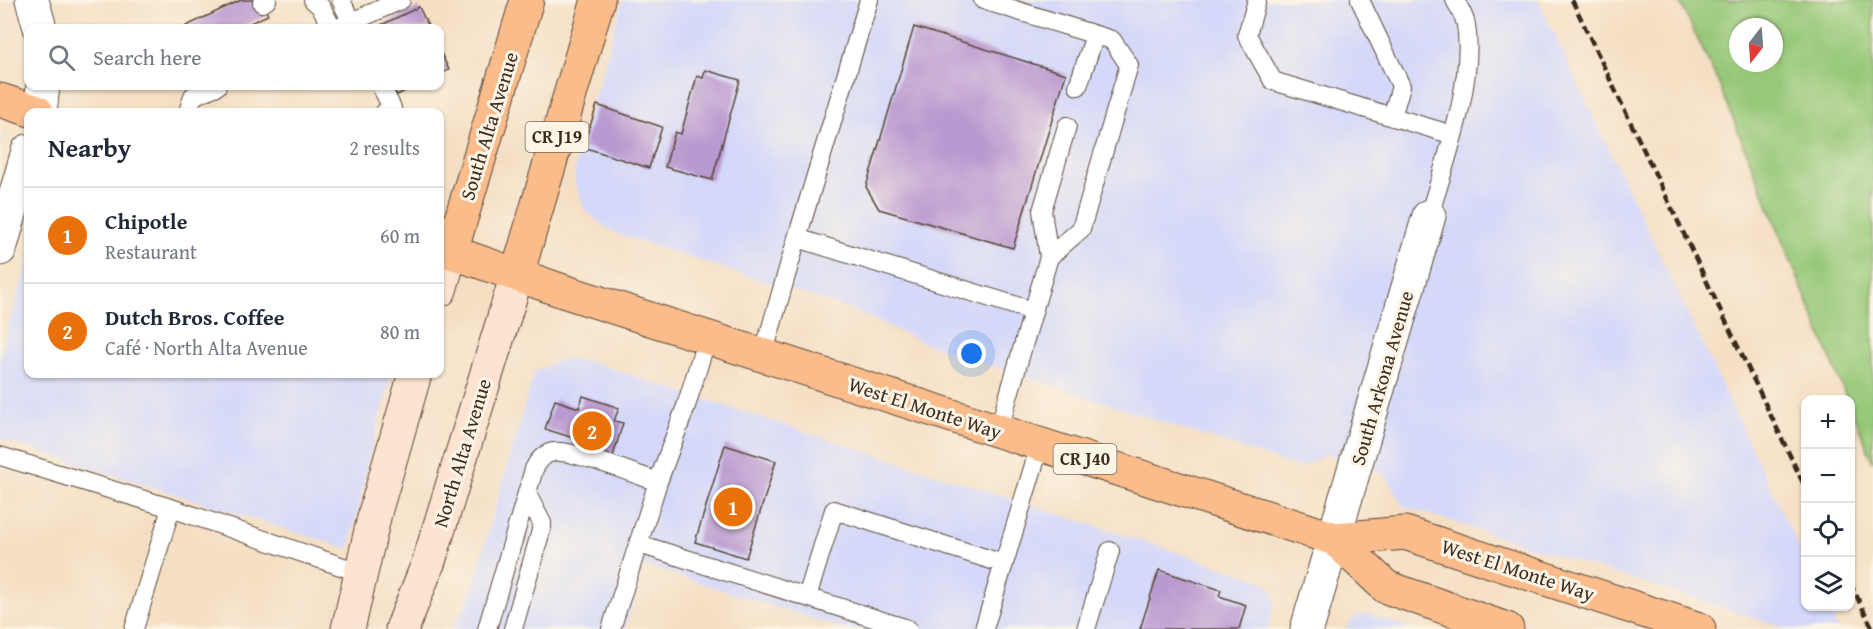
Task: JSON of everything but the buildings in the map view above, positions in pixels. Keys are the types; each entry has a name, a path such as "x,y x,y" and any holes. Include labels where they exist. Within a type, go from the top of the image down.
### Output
{"main road":[{"name":"South Alta Avenue","path":"445,250 527,0"},
{"name":"CR J19","path":"517,275 598,0"},
{"path":"0,100 25,108"},
{"name":"CR J40","path":"445,250 517,275"},
{"name":"West El Monte Way","path":"517,275 1335,539 1405,533 1699,629"},
{"name":"North Alta Avenue","path":"402,629 429,561 517,275"},
{"path":"348,629 379,498 414,378"},
{"name":"West El Monte Way","path":"1335,539 1386,587 1507,629"}],"street":[{"path":"32,0 39,24"},
{"path":"39,108 42,90"},
{"path":"0,249 24,165"},
{"name":"South Arkona Avenue","path":"1308,629 1429,216"}],"lane":[{"path":"312,0 321,7 330,24"},
{"path":"341,0 347,24"},
{"path":"352,24 401,0"},
{"path":"763,355 869,0"},
{"path":"982,0 1112,40 1129,65 1081,229 1049,257"},
{"path":"1257,0 1247,35 1273,81 1453,135"},
{"path":"1360,0 1401,86 1392,117"},
{"path":"1429,216 1453,135 1469,55 1466,23 1455,0"},
{"path":"1078,86 1095,35"},
{"path":"190,98 208,90"},
{"path":"383,90 392,108"},
{"path":"998,432 1049,257 1042,211 1067,126"},
{"path":"797,238 1033,311"},
{"path":"611,629 707,338"},
{"path":"984,629 1040,445"},
{"path":"487,629 537,462 555,452 570,454 658,482"},
{"path":"0,456 171,508 361,573"},
{"path":"513,629 542,526 527,494"},
{"path":"134,629 171,508"},
{"path":"807,597 834,510 1004,564"},
{"path":"639,544 908,629"},
{"path":"1086,629 1110,551"}],"shaded area":[{"path":"623,0 1538,0 1801,552 1801,611 1830,611 1838,629 1789,629 1403,506 1385,474 1326,454 1300,468 927,344 850,309 617,234 585,210 575,184 577,157"},
{"path":"24,274 24,378 391,378 371,449 349,549 0,439 0,355"},
{"path":"564,359 587,361 1259,579 1270,587 1275,603 1267,629 844,629 644,565 625,629 451,629 469,600 534,373"},
{"path":"1362,614 1412,629 1346,629 1351,620"}],"green space":[{"path":"1679,0 1873,0 1873,463 1855,418 1855,395 1845,395 1718,82"}],"railway":[{"path":"1572,0 1801,479"},
{"path":"1855,593 1873,629"}],"place":[{"name":"Dutch Bros. Coffee","path":"592,431"},
{"name":"Chipotle","path":"733,507"}]}
